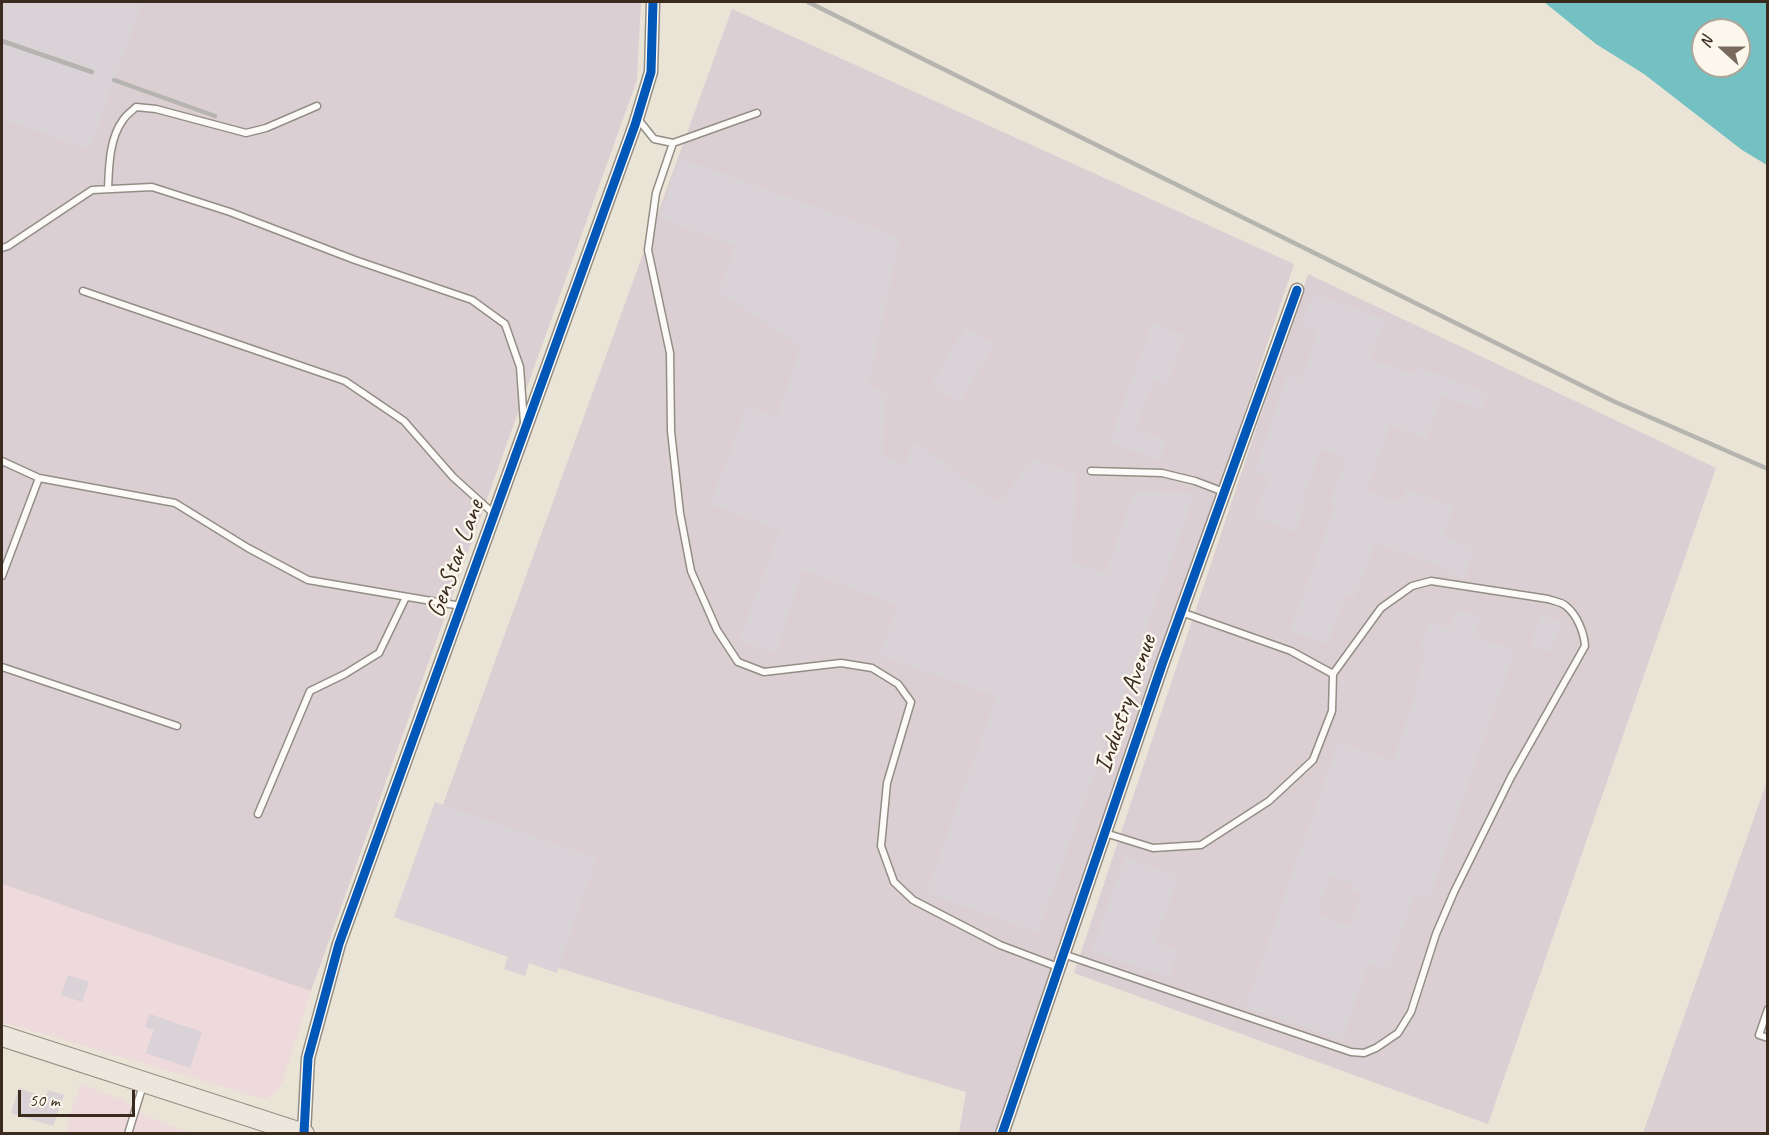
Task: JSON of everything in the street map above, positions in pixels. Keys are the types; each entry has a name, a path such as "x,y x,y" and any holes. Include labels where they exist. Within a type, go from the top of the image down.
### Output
{"main road":[{"path":"2,1035 144,1083 304,1133"}],"street":[{"name":"GenStar Lane","path":"304,1133 308,1058 339,944 637,118 651,72 653,2"},
{"name":"Industry Avenue","path":"1002,1134 1104,833 1296,290"}],"lane":[{"path":"108,189 109,161 115,138 122,120 136,107 156,109 246,134 317,106"},
{"path":"637,118 654,139 673,142 757,113"},
{"path":"673,142 656,193 648,250 670,353 671,431 680,513 691,571 717,630 738,662 764,672 841,663 872,668 898,684 911,702 887,783 881,846 894,882 913,900 1000,945 1058,967"},
{"path":"2,248 92,190 152,187 230,212 355,260 472,300 504,324 520,367 524,432"},
{"path":"83,291 345,381 404,421 453,477 495,514"},
{"path":"2,461 39,478 175,503 248,548 308,580 461,606"},
{"path":"1091,471 1162,473 1195,481 1224,492"},
{"path":"2,576 39,478"},
{"path":"1063,954 1351,1052 1364,1053 1376,1048 1398,1033 1411,1012 1436,934 1454,892 1511,777 1585,646 1584,636 1565,605 1548,599 1431,581 1412,586 1381,608 1333,674 1332,711 1312,760 1269,801 1201,845 1154,848 1104,833"},
{"path":"258,814 310,691 345,674 379,653 406,597"},
{"path":"1181,612 1292,651 1333,674"},
{"path":"2,667 177,726"},
{"path":"1767,1009 1759,1035 1767,1038"},
{"path":"128,1134 144,1083"}],"shaded area":[{"path":"2,2 641,2 637,80 311,991 2,884"},
{"path":"732,9 1294,264 1004,1133 959,1133 966,1092 401,920"},
{"path":"1308,274 1716,468 1488,1124 1074,973"},
{"path":"1767,781 1767,1133 1643,1133"},
{"path":"2,884 311,991 283,1081 275,1093 265,1099 2,1022"},
{"path":"80,1084 124,1100 147,1117 192,1133 65,1134"}],"water":[{"path":"1544,2 1767,2 1767,165 1742,150 1644,74 1596,44"}],"building":[{"path":"2,2 142,2 90,150 2,119"},
{"path":"680,158 900,237 869,386 887,392 882,456 905,464 914,440 999,503 1032,458 1077,474 1071,561 1105,573 1135,490 1195,494 1038,933 926,893 996,697 879,655 898,606 802,570 777,654 739,640 779,531 710,504 747,406 776,417 801,347 718,292 735,246 659,218"},
{"path":"1313,293 1385,319 1371,359 1414,374 1417,366 1488,393 1482,411 1442,396 1427,439 1390,426 1367,491 1401,502 1406,489 1454,506 1443,536 1475,548 1464,579 1444,572 1445,568 1375,543 1355,598 1346,595 1328,644 1290,631 1335,504 1330,502 1346,458 1321,449 1301,506 1305,507 1296,532 1254,517 1268,477 1254,472 1288,374 1302,379 1318,332 1301,326"},
{"path":"1152,322 1185,335 1167,385 1154,380 1136,429 1166,440 1159,461 1109,442"},
{"path":"965,327 995,345 960,402 930,385"},
{"path":"1456,609 1481,617 1474,636 1515,650 1429,899 1415,894 1388,971 1369,964 1342,1040 1245,1007 1338,742 1393,761 1418,685 1415,684 1426,651 1420,649 1430,621 1450,628","holes":["1330,876 1353,884 1351,890 1361,893 1350,926 1317,914"]},
{"path":"1541,615 1562,622 1551,652 1531,645"},
{"path":"435,802 597,858 557,973 529,963 525,976 504,969 508,957 394,917"},
{"path":"1125,857 1179,876 1155,942 1179,951 1169,978 1091,951"},
{"path":"68,975 89,982 82,1002 61,995"},
{"path":"150,1014 202,1032 190,1068 146,1053 154,1030 145,1027"},
{"path":"19,1088 45,1098 48,1090 64,1095 53,1126 11,1113"}],"railway":[{"path":"808,2 1613,401 1768,469"},
{"path":"2,41 92,72"},
{"path":"114,80 215,116"}],"cycle path":[{"path":"304,1133 308,1058 339,944 635,125 651,72 653,2"},
{"path":"1002,1134 1162,665 1297,290"}]}
